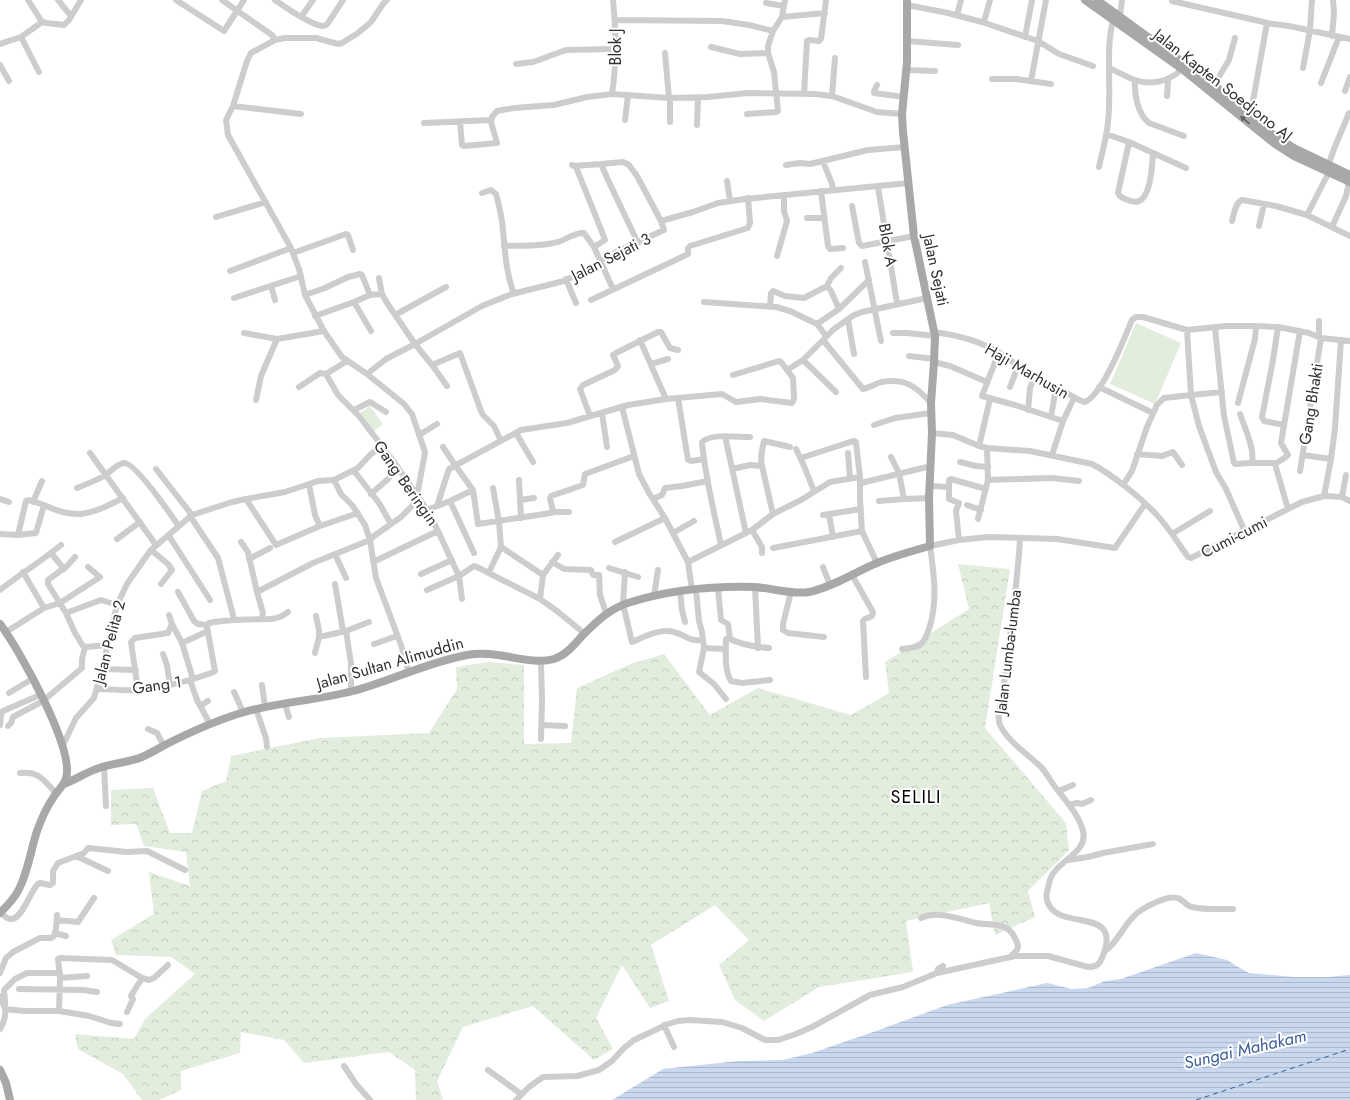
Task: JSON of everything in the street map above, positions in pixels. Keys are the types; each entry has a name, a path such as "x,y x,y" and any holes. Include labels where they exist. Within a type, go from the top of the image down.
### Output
{"main road":[{"name":"Jalan Kapten Soedjono AJ","path":"1085,0 1121,21 1214,85 1271,133 1329,169 1347,178"},
{"name":"Jalan Kapten Soedjono AJ","path":"1097,0 1121,21 1275,144 1292,155 1329,169"},
{"name":"Jalan Sejati","path":"907,2 906,70 902,114 914,236 934,334 929,498 930,546"},
{"name":"Jalan Sultan Alimuddin","path":"64,784 104,766 142,757 210,724 243,712 352,692 453,658 476,653 493,653 541,661 556,658 567,652 606,614 623,604 680,591 718,588 755,587 802,593 810,592 830,585 876,563 930,546"},
{"path":"0,624 6,632 42,698 63,744 67,766 64,784 56,794 43,816 19,889 0,913"},
{"path":"67,766 82,775"},
{"path":"0,1070 6,1083 10,1100"}],"street":[{"path":"28,0 42,22"},
{"path":"58,0 71,16"},
{"path":"0,44 21,37 42,22 63,25 67,23 82,0"},
{"path":"176,0 224,31 244,0"},
{"path":"222,0 272,34 275,40"},
{"path":"301,17 313,0"},
{"path":"279,1 301,17 322,26 328,23 343,0"},
{"path":"257,592 300,569 370,540 410,509 417,496 424,452 412,414 404,404 368,374 347,361 338,352 324,331 305,295 299,269 292,251 228,135 226,120 233,106 250,54 255,50 275,40 285,38 316,38 338,44 342,43 358,33 371,22 387,0"},
{"name":"Blok J","path":"612,94 615,74 615,20 613,0"},
{"path":"804,94 807,41 819,41 821,39 826,0"},
{"path":"921,8 922,0"},
{"path":"957,15 961,0"},
{"path":"984,22 990,0"},
{"path":"1025,36 1032,0"},
{"path":"1031,81 1046,0"},
{"path":"1099,167 1106,134 1108,115 1111,32 1121,21 1122,0"},
{"path":"1303,68 1310,30 1312,0"},
{"path":"1332,36 1334,13 1333,0"},
{"path":"907,2 921,8 984,22 1025,36 1038,41 1059,54 1093,66"},
{"path":"1172,2 1350,39"},
{"path":"747,114 777,112 778,110 774,72 768,53 768,46 773,31 782,17 784,3 766,3"},
{"path":"782,17 825,13"},
{"path":"615,20 722,21 749,25 773,31"},
{"path":"1250,114 1266,25 1268,23"},
{"path":"21,37 39,72"},
{"path":"1321,83 1339,37"},
{"path":"1214,85 1229,60 1235,38"},
{"path":"907,41 958,45"},
{"path":"711,48 740,54 768,53"},
{"path":"516,64 533,62 566,50 615,49"},
{"path":"665,54 670,98 670,122"},
{"path":"832,96 836,58"},
{"path":"0,65 9,81"},
{"path":"1109,68 1136,81 1149,82 1168,80 1182,69"},
{"path":"906,70 935,71"},
{"path":"1345,91 1350,77"},
{"path":"992,79 1016,79 1051,84"},
{"path":"1168,80 1168,96"},
{"path":"1136,81 1136,100 1145,120 1149,124 1184,136"},
{"path":"877,85 874,93 904,97"},
{"path":"460,122 462,145 497,142 491,120 497,111 503,109 554,104 587,97 612,94 670,98 698,98 748,93 804,94 832,96 871,110 902,114"},
{"path":"625,120 628,95"},
{"path":"697,125 698,98"},
{"path":"233,106 301,114"},
{"path":"1307,215 1329,169 1334,149 1349,113"},
{"path":"424,123 491,120"},
{"path":"1106,134 1129,142 1186,168"},
{"path":"1129,142 1118,193 1122,198 1134,202 1138,202 1144,198 1148,186 1154,153"},
{"path":"786,165 800,163 810,164 868,150 905,147"},
{"path":"823,161 833,190"},
{"path":"594,247 605,240 573,166 623,162 629,165 637,176 662,221"},
{"path":"601,164 638,243"},
{"path":"1332,227 1346,196 1347,178"},
{"path":"727,181 730,201"},
{"name":"Jalan Sejati 3","path":"368,374 386,359 482,306 514,294 566,279 600,262 614,253 664,230 662,221 693,212 710,205 748,198 909,183"},
{"name":"Blok A","path":"878,187 897,303"},
{"path":"482,193 491,190 496,194 503,229 509,280 514,294"},
{"path":"821,191 828,248 843,248"},
{"path":"777,256 787,221 784,211 784,195"},
{"path":"591,300 688,254 690,246 748,228 750,223 748,198"},
{"path":"1232,221 1237,204 1241,200 1307,215 1350,236"},
{"path":"216,217 266,202"},
{"path":"1259,226 1264,204"},
{"path":"852,206 860,245 862,246 914,236"},
{"path":"807,218 824,218"},
{"path":"504,246 547,244 584,233 594,247 613,290"},
{"path":"230,271 346,234 348,235 353,250"},
{"path":"866,262 876,308 881,341"},
{"path":"770,307 771,293 773,291 785,296 804,298 827,286 831,278 841,268"},
{"path":"305,295 325,288 348,277 360,274 362,275 370,295"},
{"path":"234,298 301,276"},
{"path":"379,278 382,294 395,315 447,386"},
{"path":"566,279 576,303"},
{"path":"817,324 839,309 869,280"},
{"path":"271,286 275,300"},
{"path":"827,286 839,309"},
{"path":"395,315 446,287"},
{"path":"315,316 370,295 382,294"},
{"path":"787,370 802,360 834,329 862,312 897,303 927,298"},
{"path":"354,302 371,331"},
{"path":"704,302 770,307 790,311 817,324 825,338 863,389 881,382 900,381 919,390 931,403"},
{"name":"Haji Marhusin","path":"893,333 954,335 974,341 999,352 1034,378 1082,401 1088,401 1105,379 1134,318 1143,317 1187,330 1256,326 1278,327 1309,332 1320,337 1350,341"},
{"path":"848,320 854,354"},
{"name":"Gang Bhakti","path":"1300,471 1320,337 1320,321"},
{"path":"1238,403 1255,339 1256,326"},
{"path":"1278,327 1262,417 1264,421 1284,425"},
{"path":"1215,328 1224,416 1235,464 1275,463 1288,455 1281,444 1300,331"},
{"path":"1187,330 1191,395 1199,426 1216,472 1226,489 1245,532"},
{"path":"244,333 277,339 324,331"},
{"path":"590,416 580,389 582,385 615,370 618,366 613,355 658,332 661,332 670,348 678,350"},
{"path":"256,400 261,376 277,339"},
{"path":"640,340 666,399"},
{"path":"1324,496 1331,459 1337,404 1341,340"},
{"path":"999,352 981,395 1063,421"},
{"path":"432,365 460,353 480,411 494,426 502,441"},
{"path":"909,356 950,366 987,382"},
{"path":"651,364 668,359"},
{"path":"802,360 836,392"},
{"path":"299,387 320,373 326,374 347,361"},
{"path":"437,506 447,472 455,465 524,429 567,423 622,407 666,399 722,394 736,402 760,399 792,403 794,399 793,378 781,362 778,361 733,375"},
{"path":"1010,387 1018,366"},
{"name":"Gang Beringin","path":"326,374 338,395 354,410 398,467 427,510 459,576 462,599"},
{"path":"1028,410 1030,388 1034,378"},
{"path":"1099,387 1153,413"},
{"path":"1051,417 1056,388"},
{"path":"1123,486 1132,471 1153,413 1157,405 1164,398 1222,392"},
{"path":"678,398 688,460 704,459"},
{"path":"1052,454 1063,421 1074,398"},
{"path":"979,446 990,399"},
{"path":"354,410 370,402 386,412"},
{"path":"622,407 639,474 665,518 688,562 704,648 699,672 714,684 726,699"},
{"path":"602,413 607,446"},
{"path":"874,425 895,418 932,413"},
{"path":"1240,414 1248,438 1253,463"},
{"path":"419,435 437,424"},
{"path":"516,433 533,462"},
{"name":"Cumi-cumi","path":"932,433 954,435 987,448 1052,454 1087,462 1099,468 1154,512 1188,557 1192,558 1302,502 1324,496 1342,497 1350,501"},
{"path":"725,436 732,469 749,531 762,546 762,553"},
{"path":"721,545 704,459 703,441 710,438 725,436 750,437"},
{"path":"773,514 760,458 764,441 793,448 800,458 814,492"},
{"path":"800,458 854,441 857,444 861,480 862,531 876,563"},
{"name":"Jalan Pelita 2","path":"63,744 76,718 94,698 116,605 127,584 154,548 169,536 178,525 191,515 207,509 244,499 285,492 318,481 334,480 354,471 381,446"},
{"path":"443,447 473,490 478,524 499,522 553,512 569,512"},
{"path":"978,519 988,480 987,448"},
{"path":"1137,454 1162,456 1173,452 1182,465"},
{"path":"90,453 140,522 154,548 172,570 161,584"},
{"path":"848,453 850,478"},
{"path":"1303,455 1331,459"},
{"path":"553,512 550,498 551,496 583,485 585,474 634,456"},
{"path":"891,457 899,473 904,499"},
{"path":"960,462 988,467"},
{"path":"78,488 105,475 122,463 127,463 151,488 178,525"},
{"path":"1275,463 1288,509"},
{"path":"732,469 750,465 762,466"},
{"path":"688,562 749,531 773,514 801,500 830,482 850,478 861,480 931,466"},
{"path":"371,494 388,479 398,467"},
{"path":"156,470 178,496 218,558 234,619"},
{"path":"354,471 379,503 391,524"},
{"path":"1342,497 1346,475"},
{"path":"988,480 1052,478 1079,481"},
{"path":"959,540 956,511 959,503 949,499 949,480 951,479 986,489"},
{"path":"334,480 341,494 352,504 365,524 370,540 376,578 398,636 409,673"},
{"path":"519,480 522,518"},
{"path":"653,499 662,495 665,488 708,481"},
{"path":"33,502 42,482"},
{"path":"309,484 314,509 320,526"},
{"path":"930,486 949,487"},
{"path":"489,572 501,547 499,522 493,488"},
{"path":"427,510 473,490"},
{"path":"18,535 25,503 28,501 65,513 73,514 89,513 102,509 123,498"},
{"path":"520,500 534,498"},
{"path":"879,501 929,498"},
{"path":"0,499 9,502"},
{"path":"244,499 273,546"},
{"path":"450,501 474,553"},
{"path":"967,504 981,510"},
{"path":"1020,539 1057,539 1115,548 1145,504"},
{"path":"0,534 33,534 36,532 44,505"},
{"path":"833,537 826,515 861,509"},
{"path":"1172,534 1210,511"},
{"path":"249,559 273,546 320,526 358,513"},
{"path":"616,542 665,518"},
{"path":"673,533 694,521"},
{"path":"117,539 140,522"},
{"path":"373,562 438,531"},
{"path":"773,548 862,531"},
{"path":"169,536 210,600"},
{"name":"Jalan Sultan Alimuddin","path":"930,546 959,540 988,537 1020,539"},
{"name":"Jalan Lumba-lumba","path":"1020,539 1002,700 998,718 999,723 1008,736 1042,769 1059,791 1080,824 1084,838 1082,845 1078,850 1054,871 1046,893 1047,900 1051,908 1061,915 1095,923 1102,928 1106,937 1105,951"},
{"path":"241,542 248,552 263,613 262,619"},
{"path":"0,590 61,545"},
{"path":"902,649 914,648 924,642 933,617 934,574 930,546"},
{"path":"501,547 543,575"},
{"path":"51,553 64,569"},
{"path":"335,554 346,578"},
{"path":"540,599 543,575 558,555"},
{"path":"75,557 64,569 48,581 82,645 85,647 107,646"},
{"path":"421,574 452,560"},
{"path":"552,562 564,569 591,570 593,575 598,575 602,603 606,614"},
{"path":"427,590 459,576 474,566 489,572 540,599 557,610 584,634"},
{"path":"6,632 44,608 60,603 100,577 88,567"},
{"path":"823,567 830,585"},
{"path":"609,568 638,576"},
{"path":"654,596 658,570"},
{"path":"23,572 44,608"},
{"path":"625,572 623,604 632,642 652,634 667,631 674,632 696,641 703,640"},
{"path":"852,575 873,612 872,616 863,621 866,677"},
{"path":"334,584 351,663 352,692"},
{"path":"755,587 758,648"},
{"path":"718,588 721,620 728,624 730,639"},
{"path":"680,591 685,622"},
{"path":"178,592 194,621 208,628"},
{"path":"791,592 782,624 783,630 788,633 824,638"},
{"path":"66,613 101,600 116,605"},
{"path":"182,643 208,628 212,623 234,619 272,620 288,612"},
{"path":"169,615 182,643 191,680 200,706 210,724"},
{"path":"314,653 319,637 316,616"},
{"path":"319,637 345,631 369,622"},
{"path":"138,690 131,642 133,639 168,633 172,624"},
{"name":"Gang 1","path":"97,689 138,690 170,685 215,672 208,628"},
{"path":"374,644 398,636"},
{"path":"730,639 727,638 726,649 728,674 731,682 770,680"},
{"path":"730,639 758,648 769,648"},
{"path":"8,726 13,717 42,698 82,668 82,659 85,647"},
{"path":"704,648 726,649"},
{"path":"163,654 167,665 170,685"},
{"path":"541,661 541,740"},
{"path":"102,669 136,670"},
{"path":"9,693 32,679"},
{"path":"262,685 265,707"},
{"path":"234,692 243,712"},
{"path":"0,725 1,710 42,698"},
{"path":"200,706 208,701"},
{"path":"285,704 289,717"},
{"path":"256,709 266,738 267,746"},
{"path":"542,725 565,726"},
{"path":"148,729 155,731 164,746"},
{"path":"104,766 106,806"},
{"path":"20,773 28,772 40,776 56,794"},
{"path":"1059,791 1073,785"},
{"path":"1069,805 1077,803 1082,804 1091,800"},
{"path":"1067,860 1088,857 1103,852 1153,844"},
{"path":"0,913 8,918 15,918 28,902 37,885 42,883 50,885 53,883 53,871 56,865 61,861 76,856 90,848 119,852 147,851 185,870"},
{"path":"76,856 108,871"},
{"path":"516,1100 536,1081 543,1077 576,1076 599,1070 612,1061 634,1040 664,1025 678,1021 690,1020 722,1022 742,1028 765,1040 778,1040 812,1027 870,996 903,987 937,973 1010,957 1048,956 1088,967 1094,967 1100,962 1105,951 1111,947 1134,916 1151,905 1167,899 1175,897 1190,907 1233,909"},
{"path":"0,973 6,958 9,955 40,938 51,938 55,934 57,917 78,922 94,898"},
{"path":"921,918 925,916 937,915 994,925 1008,929 1018,944 1017,950 1010,957"},
{"path":"55,934 66,936"},
{"path":"59,1011 60,975 58,959 60,958 112,960 142,978 149,980 154,978 168,965"},
{"path":"937,973 943,966"},
{"path":"0,1029 4,1024 6,1015 4,990 15,979 27,973 87,976"},
{"path":"127,1012 133,999 131,996 142,978"},
{"path":"19,988 83,990 97,992"},
{"path":"0,996 5,1009"},
{"path":"5,1009 26,1014 59,1011 89,1016 111,1023 120,1024"},
{"path":"664,1025 674,1047"},
{"path":"344,1066 356,1084 370,1100"},
{"path":"488,1070 521,1094"}],"green space":[{"path":"1136,323 1181,343 1155,404 1110,384"},
{"path":"370,406 383,424 373,432 360,413"},
{"path":"958,564 1010,569 985,728 1066,823 1069,850 1028,891 1035,917 995,935 989,903 906,921 913,972 819,987 764,1021 735,1000 719,965 749,940 715,905 651,945 669,1001 650,1008 622,965 596,1018 613,1049 594,1060 533,1006 463,1027 437,1081 443,1100 416,1100 415,1070 389,1052 304,1063 284,1040 241,1032 240,1053 181,1071 181,1090 159,1100 142,1100 123,1074 78,1049 75,1034 134,1039 145,1019 195,974 171,957 116,955 111,940 154,914 149,872 190,886 186,852 144,846 136,824 111,825 111,790 153,788 170,833 192,833 202,791 226,781 231,756 320,738 429,733 457,689 456,667 488,662 524,665 524,744 571,743 577,688 633,663 664,654 710,715 758,688 851,715 889,693 885,662 969,609"}],"water":[{"name":"Sungai Mahakam","path":"1196,953 1227,960 1249,973 1294,977 1350,975 1350,1100 612,1100 663,1069 738,1061 783,1060 812,1053 947,1005 1047,983 1072,989 1088,988 1105,981 1121,979"}],"ferry route":[{"path":"1196,1100 1350,1049"}],"district":[{"name":"SELILI","path":"916,797"}]}
